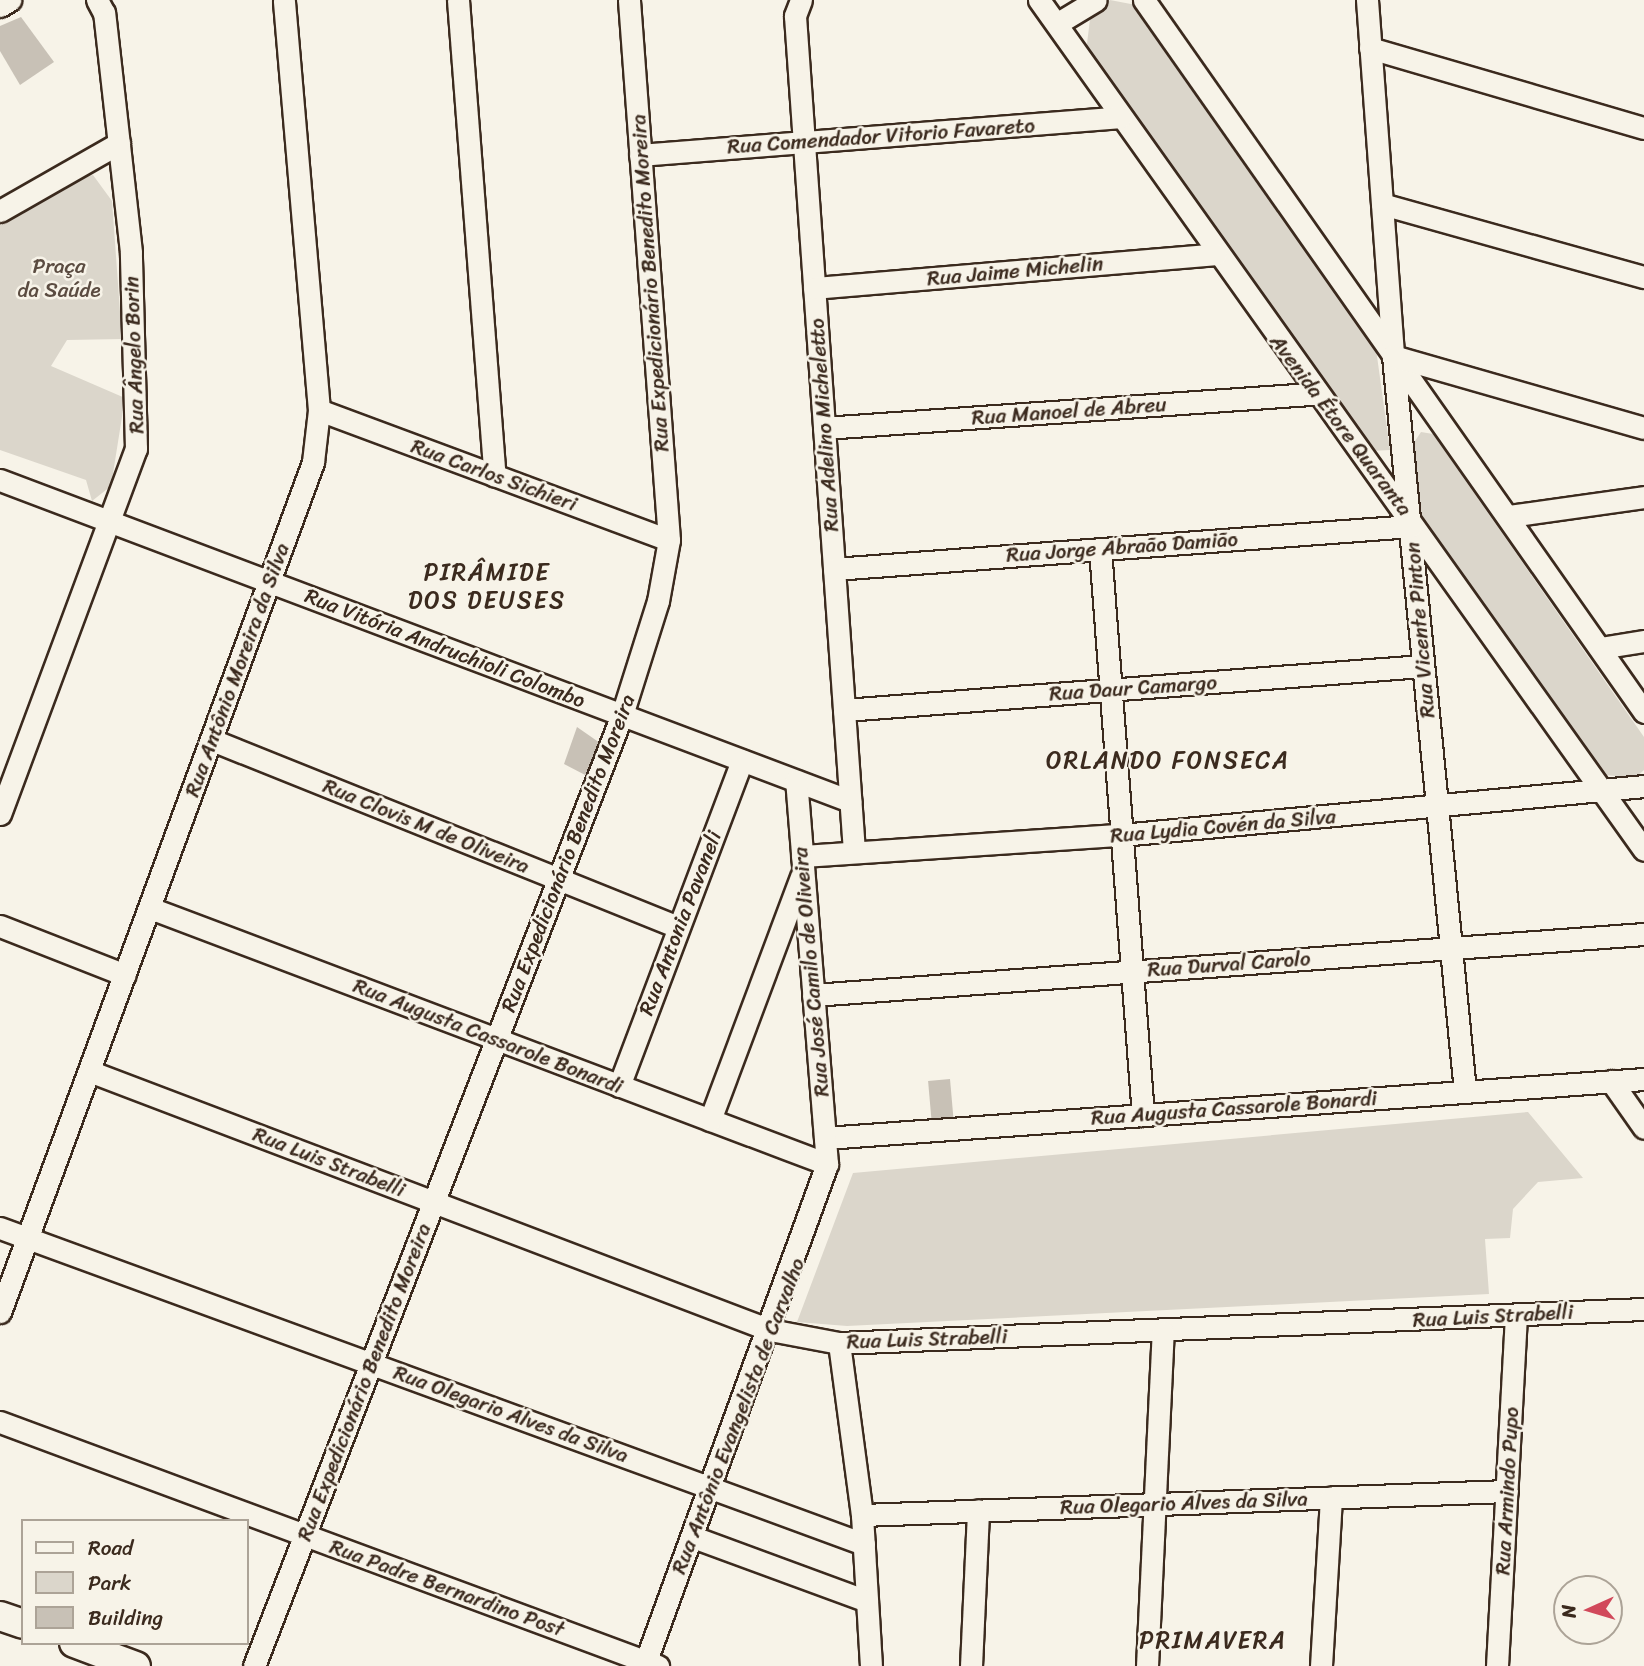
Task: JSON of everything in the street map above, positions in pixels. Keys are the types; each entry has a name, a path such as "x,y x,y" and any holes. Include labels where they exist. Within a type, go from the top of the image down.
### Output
{"main road":[{"path":"0,1616 21,1623"},
{"path":"79,1645 136,1666"}],"street":[{"path":"0,6 10,0"},
{"name":"Rua Ângelo Borin","path":"0,814 136,449 137,400 119,143 97,0"},
{"name":"Rua Antônio Moreira da Silva","path":"0,1312 313,462 318,410 284,0"},
{"path":"458,0 495,476"},
{"name":"Rua Expedicionário Benedito Moreira","path":"254,1666 622,715 658,601 669,540 629,0"},
{"name":"Rua Adelino Micheletto","path":"801,0 795,16 854,852"},
{"name":"Avenida Étore Quaranta","path":"1039,0 1058,23 1315,394 1410,521 1644,850"},
{"path":"1058,23 1096,0"},
{"path":"1144,0 1393,356 1509,516 1644,712"},
{"name":"Rua Vicente Pinton","path":"1367,0 1393,356 1447,948 1465,1091"},
{"path":"1370,48 1644,128"},
{"name":"Rua Comendador Vitorio Favareto","path":"640,155 1121,117"},
{"path":"0,211 119,143"},
{"path":"1382,204 1644,277"},
{"name":"Rua Jaime Michelin","path":"814,288 1216,254"},
{"path":"1393,356 1644,428"},
{"name":"Rua Manoel de Abreu","path":"824,428 1315,394"},
{"name":"Rua Carlos Sichieri","path":"318,410 669,540"},
{"name":"Rua Vitória Andruchioli Colombo","path":"0,480 850,801"},
{"path":"1509,516 1644,497"},
{"name":"Rua Jorge Abraão Damião","path":"834,569 1100,549 1410,521"},
{"path":"1100,549 1143,1115"},
{"path":"1600,648 1644,641"},
{"name":"Rua Daur Camargo","path":"844,710 1423,666"},
{"name":"Rua Clovis M de Oliveira","path":"212,740 678,927"},
{"name":"Rua Antonia Pavaneli","path":"619,1086 743,760"},
{"name":"Rua José Camilo de Oliveira","path":"796,780 827,1164"},
{"name":"Rua Lydia Covén da Silva","path":"802,863 854,852 1122,835 1435,809 1604,793 1644,786"},
{"path":"710,1120 802,863"},
{"name":"Rua Augusta Cassarole Bonardi","path":"150,908 827,1164"},
{"path":"0,926 125,975"},
{"name":"Rua Durval Carolo","path":"813,995 1644,934"},
{"name":"Rua Luis Strabelli","path":"89,1071 770,1330 839,1343 1163,1332 1644,1309"},
{"name":"Rua Augusta Cassarole Bonardi","path":"825,1138 1644,1079"},
{"path":"1611,1081 1644,1128"},
{"name":"Rua Antônio Evangelista de Carvalho","path":"649,1664 827,1164"},
{"name":"Rua Olegario Alves da Silva","path":"0,1228 28,1236 864,1544"},
{"name":"Rua Armindo Pupo","path":"1497,1666 1516,1316"},
{"path":"1147,1666 1163,1332"},
{"path":"839,1343 862,1515 871,1666"},
{"name":"Rua Padre Bernardino Post","path":"0,1422 649,1664"},
{"name":"Rua Olegario Alves da Silva","path":"862,1515 1507,1491"},
{"path":"1321,1666 1331,1497"},
{"path":"971,1666 978,1510"},
{"path":"693,1537 867,1601"}],"green space":[{"path":"1110,0 1136,5 1376,349 1390,450 1370,451 1086,52 1090,19"},
{"name":"Praça da Saúde","path":"93,175 112,201 122,339 67,340 51,366 125,398 111,486 92,501 86,480 0,450 0,225 73,179"},
{"path":"1421,432 1433,434 1644,737 1644,770 1635,778 1605,775 1421,517 1413,444"},
{"path":"1528,1112 1583,1178 1538,1182 1513,1209 1510,1238 1485,1239 1489,1294 847,1326 797,1322 853,1173"}],"building":[{"path":"21,17 54,62 20,85 0,51 0,26"},
{"path":"577,727 600,743 589,777 564,764"},
{"path":"950,1079 954,1122 932,1124 928,1081"}],"district":[{"name":"PIRÂMIDE DOS DEUSES","path":"487,587"},
{"name":"ORLANDO FONSECA","path":"1168,761"},
{"name":"PRIMAVERA","path":"1213,1641"}]}
